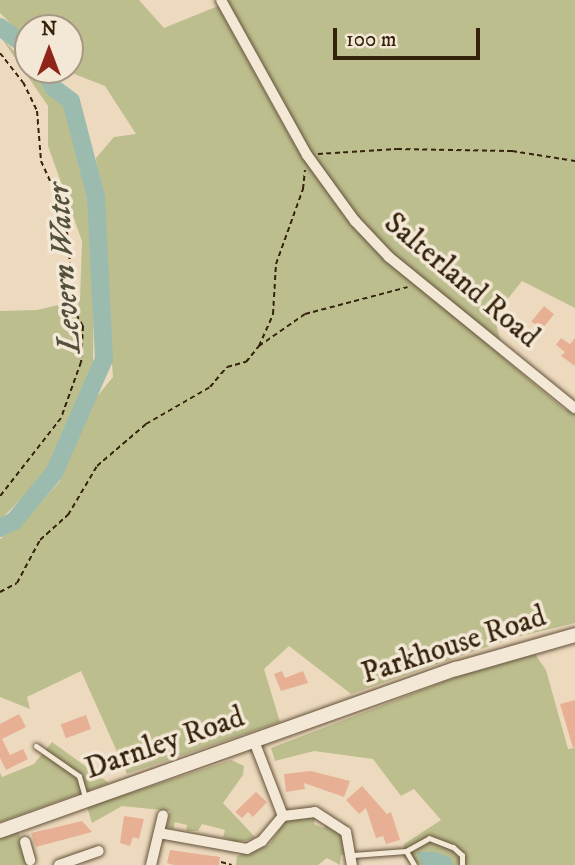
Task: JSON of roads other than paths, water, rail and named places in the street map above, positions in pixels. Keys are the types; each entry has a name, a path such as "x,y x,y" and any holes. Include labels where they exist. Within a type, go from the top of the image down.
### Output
{"main road":[{"name":"Parkhouse Road","path":"348,708 467,666 575,635"},
{"name":"Darnley Road","path":"0,831 348,708"}],"street":[{"name":"Salterland Road","path":"221,0 307,155 369,237 575,408"},
{"path":"254,741 283,816"},
{"path":"159,833 233,850 247,849 262,841 283,816 303,812 327,817 346,832 353,860"},
{"path":"151,865 163,815"},
{"path":"25,842 28,863"},
{"path":"59,865 99,851"}],"lane":[{"path":"36,746 79,776 86,800"},
{"path":"353,860 406,851 429,838 453,847 462,855 462,865"},
{"path":"406,851 414,865"}],"waterway":[{"name":"Levern Water","path":"0,27 14,37"},
{"name":"Levern Water","path":"0,528 14,521 54,473 104,359 96,197 71,101 52,84"}]}
